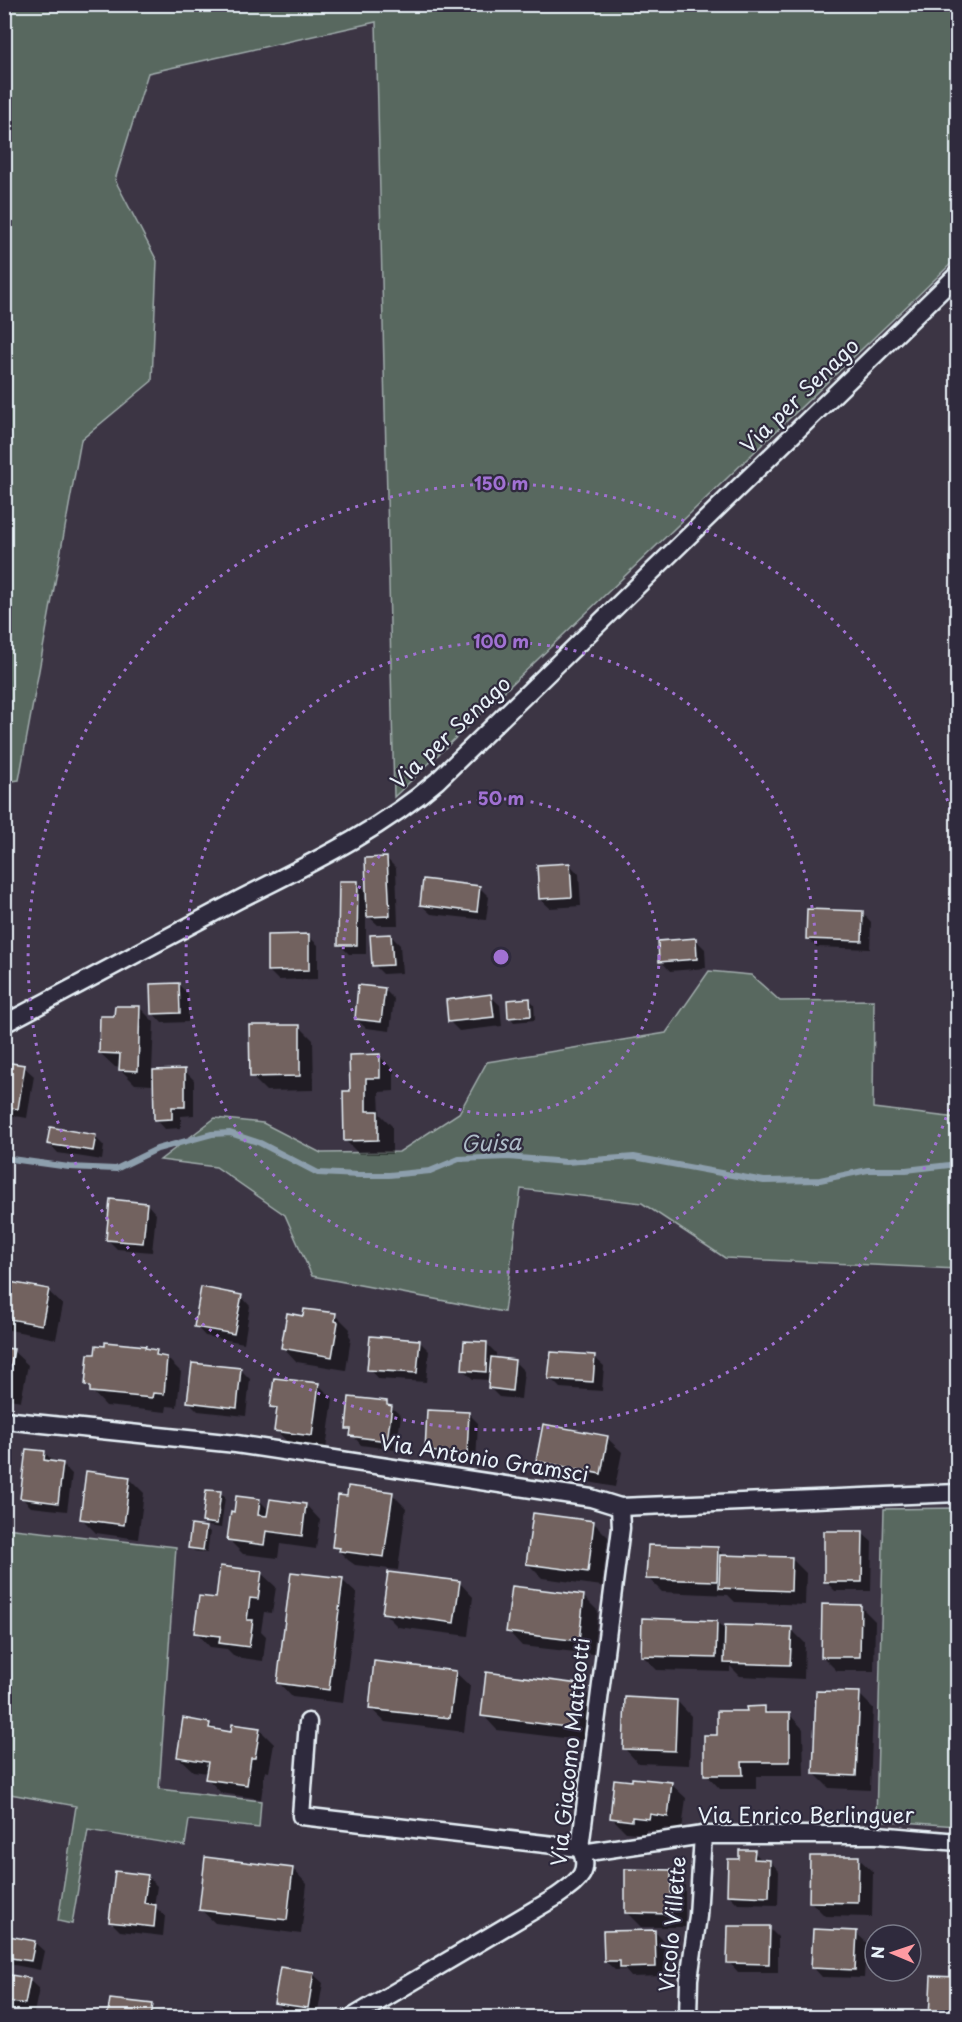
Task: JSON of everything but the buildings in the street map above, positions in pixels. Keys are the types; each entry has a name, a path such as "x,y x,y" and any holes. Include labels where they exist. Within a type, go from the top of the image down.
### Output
{"street":[{"name":"Via per Senago","path":"4,1024 321,857 408,806 437,781 957,274"},
{"name":"Via Antonio Gramsci","path":"4,1420 236,1444 591,1498 620,1507 957,1493"},
{"name":"Via Giacomo Matteotti","path":"351,2018 556,1897 584,1872 585,1860 581,1851 621,1528 620,1507"},
{"name":"Via Enrico Berlinguer","path":"308,1722 301,1816 581,1851 703,1835 877,1835 957,1842"},
{"name":"Vicolo Villette","path":"687,2018 689,1979 698,1916 703,1835"}],"green space":[{"path":"4,5 957,5 957,258 394,797 376,22 148,73 115,180 157,261 152,381 81,440 19,780 5,782"},
{"path":"709,971 751,975 780,1001 874,1000 873,1108 957,1118 957,1269 725,1258 642,1203 521,1189 504,1312 312,1276 285,1215 216,1167 160,1160 215,1118 263,1123 321,1153 399,1152 459,1113 487,1062 666,1033"},
{"path":"957,1508 957,1826 876,1820 884,1509"},
{"path":"5,1528 176,1547 159,1789 261,1801 259,1828 189,1820 185,1846 88,1830 72,1924 58,1921 76,1806 5,1793"}],"waterway":[{"name":"Guisa","path":"4,1158 69,1167 116,1169 157,1149 212,1134 230,1133 260,1143 318,1173 359,1175 430,1171 459,1159 508,1157 566,1162 634,1157 764,1181 820,1180 868,1170 906,1170 958,1164"}]}
